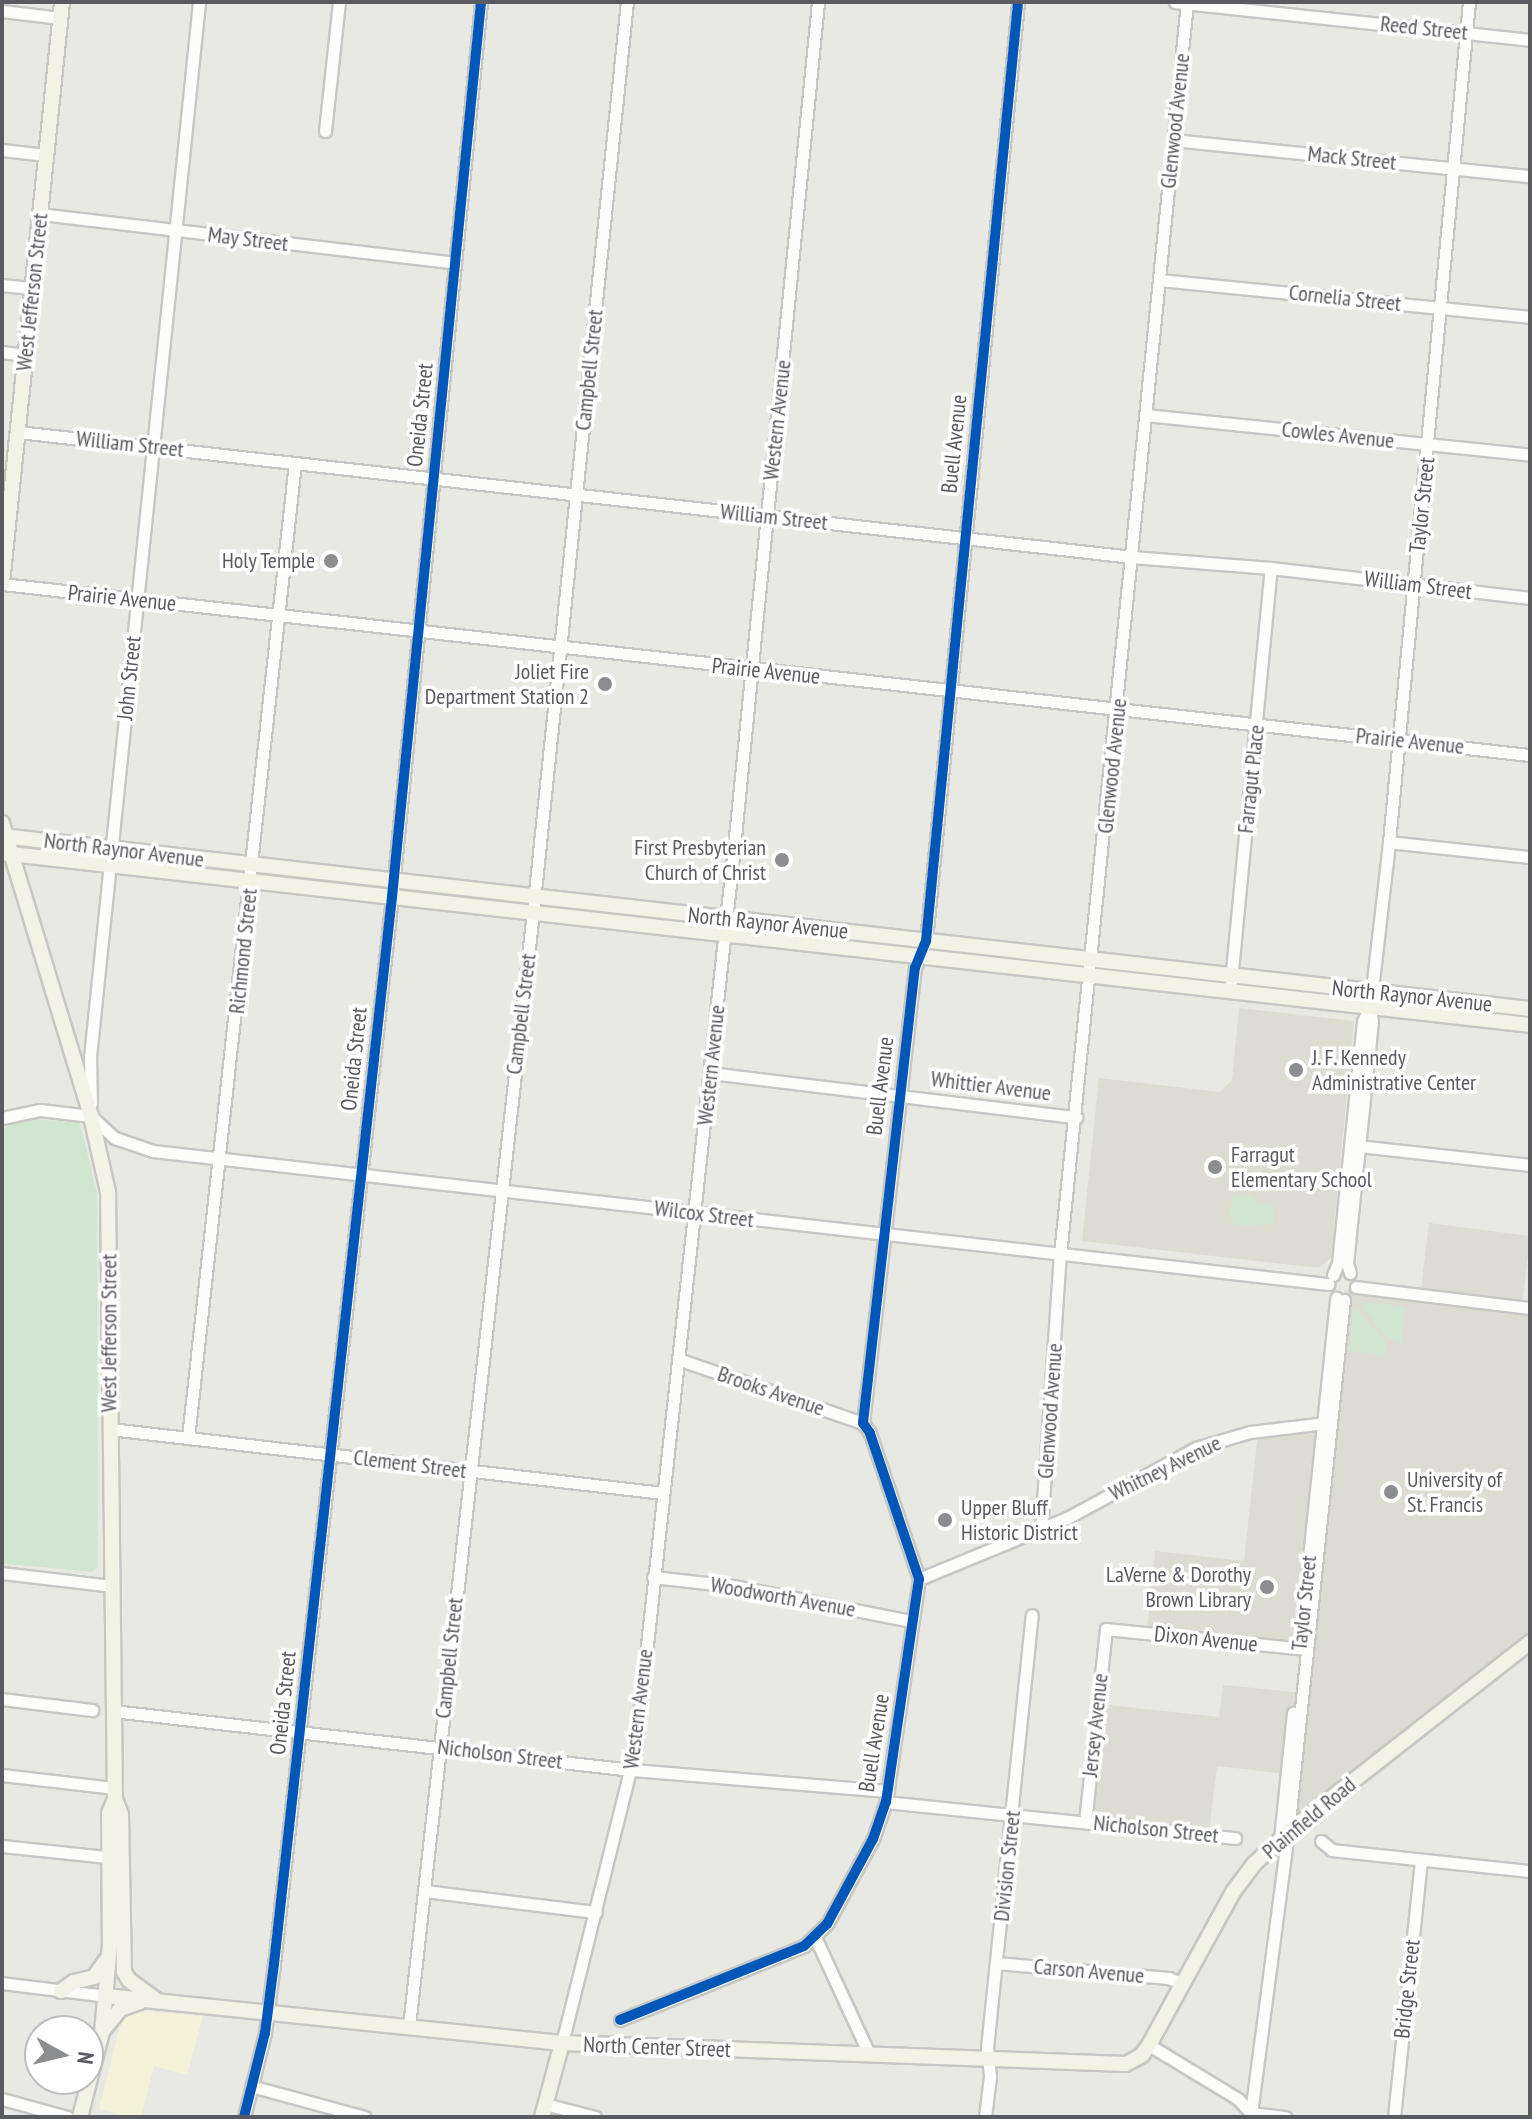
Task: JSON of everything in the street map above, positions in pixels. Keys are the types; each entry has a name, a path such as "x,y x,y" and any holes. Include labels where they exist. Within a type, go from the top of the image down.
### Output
{"main road":[{"name":"West Jefferson Street","path":"2,583 8,472 18,432 62,2"},
{"name":"West Jefferson Street","path":"3,832 7,854 91,1116 108,1192 113,1711 115,1793 121,1815 115,1858"},
{"name":"North Raynor Avenue","path":"3,832 112,849 394,881 534,904 1092,969 1230,991 1302,999 1371,999 1530,1009"},
{"name":"North Raynor Avenue","path":"7,854 392,897 534,904"},
{"name":"North Raynor Avenue","path":"1092,969 1231,975 1303,984 1371,999 1530,1025"},
{"path":"1302,999 1303,984"},
{"name":"Plainfield Road","path":"1149,2045 1233,1892 1254,1864 1284,1836 1530,1642"},
{"path":"104,2015 115,1858"},
{"path":"115,1858 124,1972 129,1980 156,2000"},
{"path":"61,1991 74,1982 94,1977 109,1955"},
{"name":"North Center Street","path":"106,1996 562,2043 1119,2065 1135,2061 1149,2045"},
{"path":"104,2029 114,2013 127,2005 156,2000"},
{"path":"542,2041 556,2065"},
{"name":"Western Avenue","path":"544,2110 562,2043"},
{"path":"80,2117 86,2095"}],"street":[{"name":"John Street","path":"91,1116 90,1057 173,230 199,2"},
{"path":"325,131 339,2"},
{"name":"Oneida Street","path":"244,2117 268,2012 300,1731 394,881 481,2"},
{"name":"Campbell Street","path":"409,2026 534,904 627,2"},
{"name":"Western Avenue","path":"562,2043 632,1770 726,925 818,2"},
{"name":"Buell Avenue","path":"620,2020 792,1954 815,1937 827,1924 873,1839 887,1796 919,1579 870,1433 863,1423 915,968 924,948 1018,2"},
{"name":"Reed Street","path":"1183,2 1530,40"},
{"name":"Glenwood Avenue","path":"1041,1531 1060,1255 1092,969 1160,280 1183,2"},
{"name":"Taylor Street","path":"1350,1273 1347,1263 1372,1022 1371,999 1389,842 1469,2"},
{"path":"2,11 61,18"},
{"name":"Mack Street","path":"1173,140 1530,176"},
{"path":"2,150 46,155"},
{"name":"May Street","path":"40,214 455,263"},
{"name":"Cornelia Street","path":"1160,280 1530,317"},
{"path":"2,285 33,288"},
{"path":"2,352 26,355"},
{"name":"Cowles Avenue","path":"1146,415 1530,455"},
{"name":"William Street","path":"18,432 1132,557 1271,568 1530,598"},
{"name":"Richmond Street","path":"188,1438 295,463"},
{"name":"Farragut Place","path":"1230,991 1271,568"},
{"name":"Prairie Avenue","path":"2,583 1117,711 1530,755"},
{"path":"1389,842 1530,857"},
{"name":"Taylor Street","path":"1331,1279 1338,1263 1363,1021 1371,999"},
{"name":"Whittier Avenue","path":"710,1073 1076,1117"},
{"path":"2,1118 40,1110 91,1116"},
{"name":"Wilcox Street","path":"91,1116 115,1138 134,1147 361,1178 694,1212 1060,1255 1331,1279"},
{"path":"1358,1146 1530,1165"},
{"path":"1341,1271 1350,1273 1356,1287 1353,1295 1340,1299 1331,1279 1341,1271"},
{"path":"1356,1287 1530,1308"},
{"name":"Taylor Street","path":"1251,2113 1276,1907 1274,1896 1284,1836 1340,1299"},
{"name":"Brooks Avenue","path":"678,1359 863,1423"},
{"name":"Whitney Avenue","path":"919,1579 1041,1531 1196,1448 1250,1432 1327,1423"},
{"name":"Clement Street","path":"110,1429 663,1493"},
{"path":"2,1573 112,1586"},
{"name":"Woodworth Avenue","path":"653,1577 733,1586 912,1621"},
{"name":"Division Street","path":"985,2117 990,2076 987,2059 1032,1615"},
{"name":"Dixon Avenue","path":"1106,1629 1303,1649"},
{"name":"Jersey Avenue","path":"1085,1822 1106,1629"},
{"path":"2,1699 92,1710"},
{"name":"Nicholson Street","path":"113,1711 887,1796 1012,1814 1235,1838"},
{"path":"2,1775 115,1793"},
{"path":"1321,1841 1332,1850 1530,1871"},
{"path":"2,1846 115,1858"},
{"name":"Bridge Street","path":"1394,2117 1421,1861"},
{"path":"424,1891 596,1912"},
{"path":"815,1937 869,2054"},
{"name":"Carson Avenue","path":"996,1963 1168,1978 1182,1983"},
{"name":"North Center Street","path":"2,1983 106,1996"},
{"path":"1149,2045 1238,2099 1251,2113 1286,2117"},
{"path":"251,2086 365,2117"},
{"path":"2,2099 68,2117"},
{"path":"544,2110 595,2117"}],"shaded area":[{"name":"Farragut Elementary School","path":"1239,1008 1354,1021 1331,1258 1319,1268 1082,1241 1099,1078 1220,1092 1232,1080"},
{"path":"26,1118 80,1123 97,1192 98,1568 91,1572 2,1563 2,1129"},
{"path":"1251,1196 1257,1204 1273,1205 1273,1224 1238,1226 1229,1216 1234,1197"},
{"name":"University of St. Francis","path":"1429,1223 1530,1236 1522,1307 1530,1309 1530,1638 1290,1827 1295,1775 1217,1766 1209,1833 1087,1822 1100,1704 1219,1717 1223,1685 1304,1693 1308,1649 1147,1631 1155,1551 1244,1561 1258,1433 1326,1425 1340,1294 1352,1289 1420,1297"},
{"path":"1364,1302 1405,1307 1401,1344 1398,1340 1389,1340 1363,1309"},
{"path":"1353,1310 1359,1311 1386,1343 1386,1355 1349,1351"},
{"path":"140,2011 203,2016 187,2075 154,2066 141,2117 128,2117 99,2109 120,2026 125,2018"}],"cycle path":[{"path":"244,2117 265,2033 274,1964 392,897 481,2"},
{"path":"620,2020 804,1946 827,1924 873,1839 886,1802 919,1579 870,1433 863,1423 915,968 926,941 1018,2"}],"place":[{"name":"Holy Temple","path":"331,561"},
{"name":"Joliet Fire Department Station 2","path":"605,684"},
{"name":"First Presbyterian Church of Christ","path":"782,860"},
{"name":"J. F. Kennedy Administrative Center","path":"1296,1070"},
{"name":"Farragut Elementary School","path":"1215,1167"},
{"name":"University of St. Francis","path":"1391,1492"},
{"name":"Upper Bluff Historic District","path":"945,1520"},
{"name":"LaVerne & Dorothy Brown Library","path":"1267,1587"}]}
